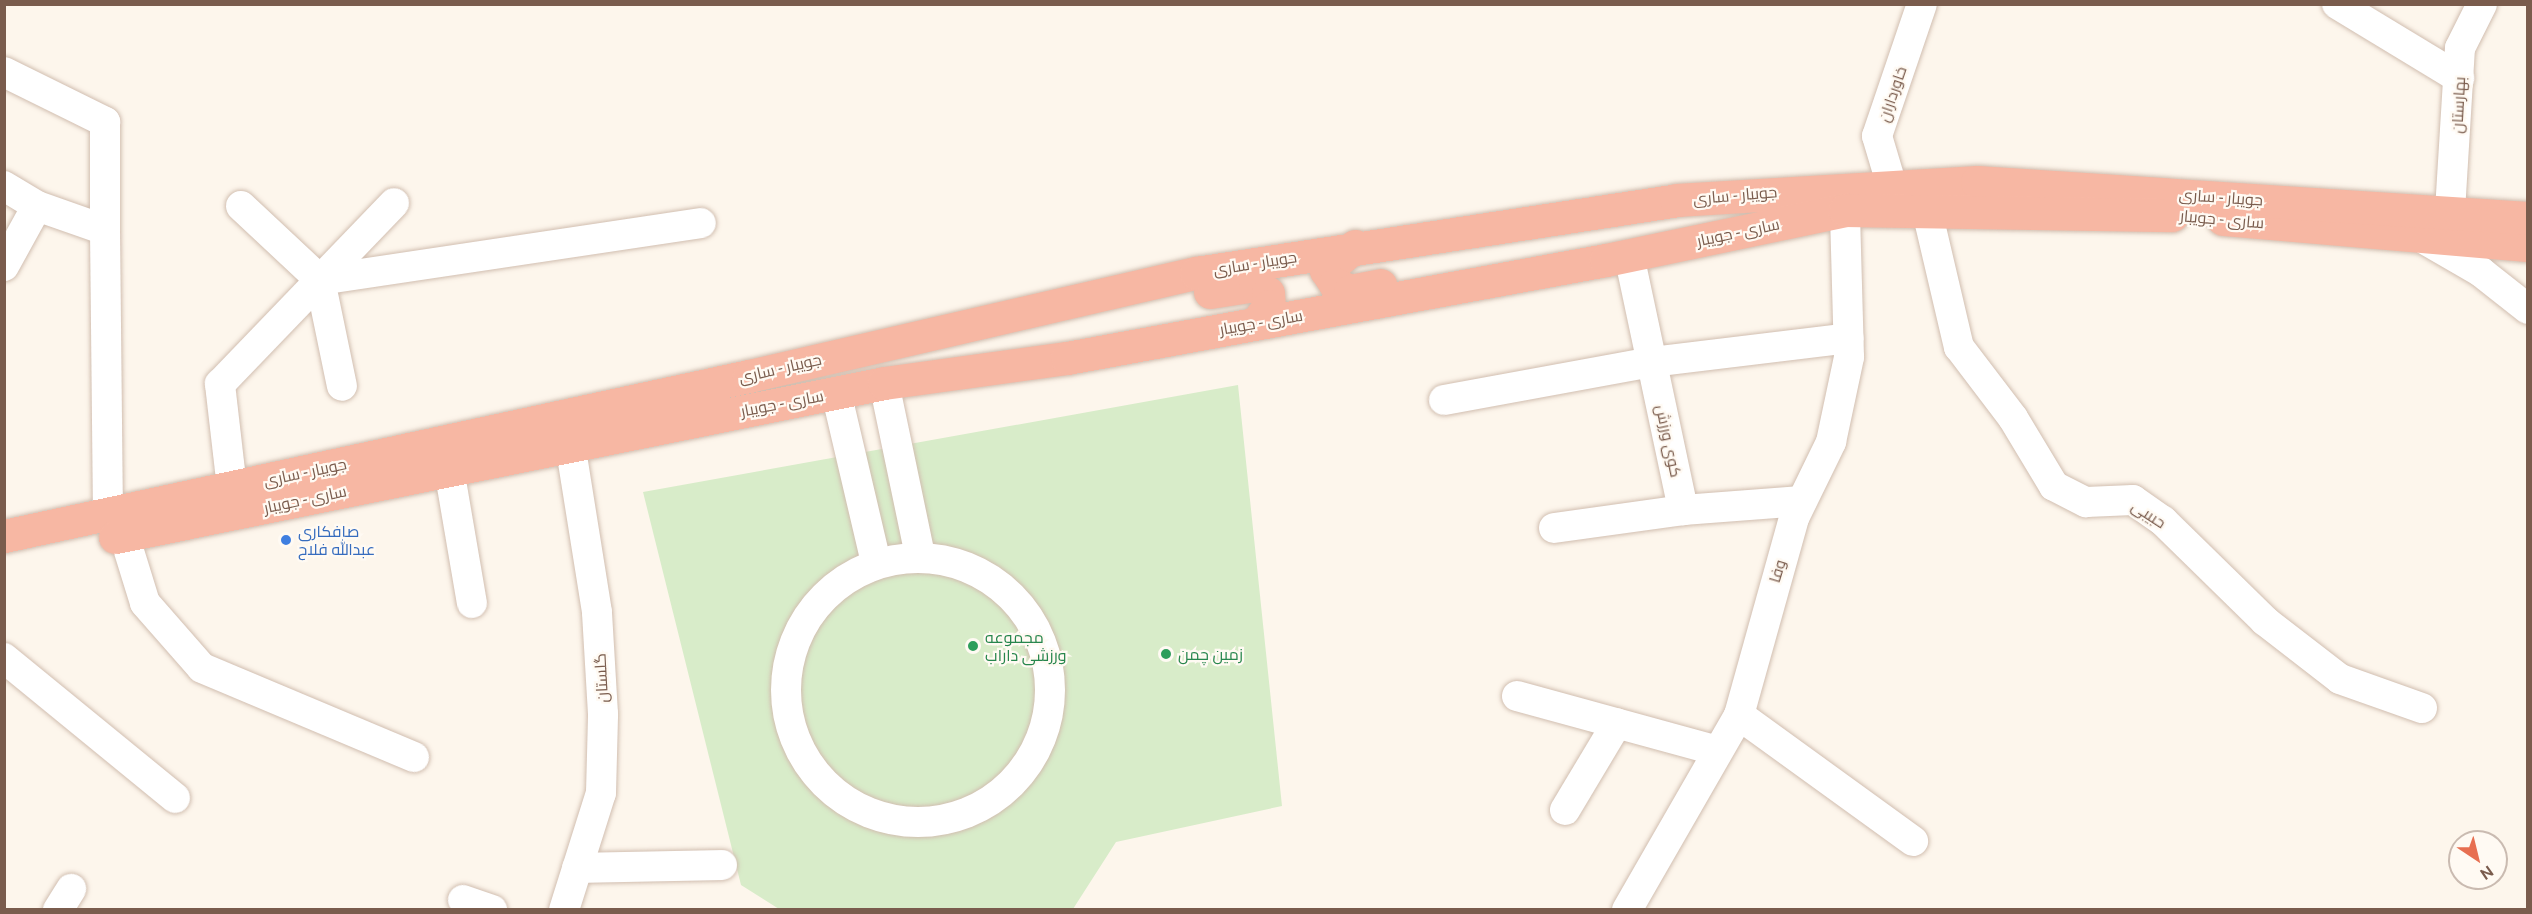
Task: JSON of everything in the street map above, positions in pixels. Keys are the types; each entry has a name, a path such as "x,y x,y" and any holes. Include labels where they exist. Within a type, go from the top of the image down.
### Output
{"highway":[{"name":"جویبار - ساری","path":"4,536 116,525 232,488 976,320 1215,269 1355,246 1676,200 1891,183 1977,182 2528,218"},
{"name":"ساری - جویبار","path":"4,558 116,525 449,469 570,443 884,383 1067,358 1629,255 1845,210 2167,214 2528,245"},
{"path":"1355,246 1326,270 1335,284 1350,291 1437,274 1504,278"},
{"path":"976,320 1032,327 1255,285 1268,293 1269,306 1257,322"}],"street":[{"name":"خاورداران","path":"1891,183 1877,136 1922,4"},
{"path":"2337,4 2459,78"},
{"name":"بهارستان","path":"2450,212 2460,48 2482,4"},
{"path":"4,72 105,122 105,230 116,525 146,603 202,668 414,757"},
{"path":"4,186 37,206 105,230"},
{"path":"232,488 220,384 394,203"},
{"path":"4,266 37,206"},
{"path":"241,206 320,280 342,386"},
{"name":"وفا","path":"1627,909 1739,716 1762,620 1802,501 1831,442 1848,338 1845,210"},
{"name":"حبیبی","path":"1927,211 1959,347 2013,418 2054,486 2086,502 2133,500 2163,521 2265,621 2340,679 2422,708"},
{"path":"320,280 701,223"},
{"path":"2419,236 2481,272 2528,309"},
{"name":"کوی ورزش","path":"1629,255 1683,510"},
{"path":"1444,400 1652,362 1848,338"},
{"path":"884,383 920,556"},
{"path":"836,393 876,564"},
{"name":"گلستان","path":"564,909 601,793 603,714 597,612 570,443"},
{"path":"449,469 472,603"},
{"path":"1554,528 1683,510 1802,501"},
{"path":"920,556 964,565 1003,587 1032,621 1048,660 1051,702 1034,752 1016,779 983,805 943,820 901,822 860,810 824,784 798,748 785,704 788,660 806,618 836,585 876,564 920,556"},
{"path":"4,658 175,798"},
{"path":"1517,696 1718,751"},
{"path":"1739,716 1913,841"},
{"path":"1565,810 1617,723"},
{"path":"577,868 722,865"},
{"path":"463,900 492,909"}],"green space":[{"name":"مجموعه ورزشی داراب","path":"1238,385 1282,806 1116,842 1073,909 779,909 741,885 643,492"}],"place":[{"name":"صافکاری عبدالله فلاح","path":"286,540"},
{"name":"مجموعه ورزشی داراب","path":"973,646"},
{"name":"زمین چمن","path":"1166,654"}]}
